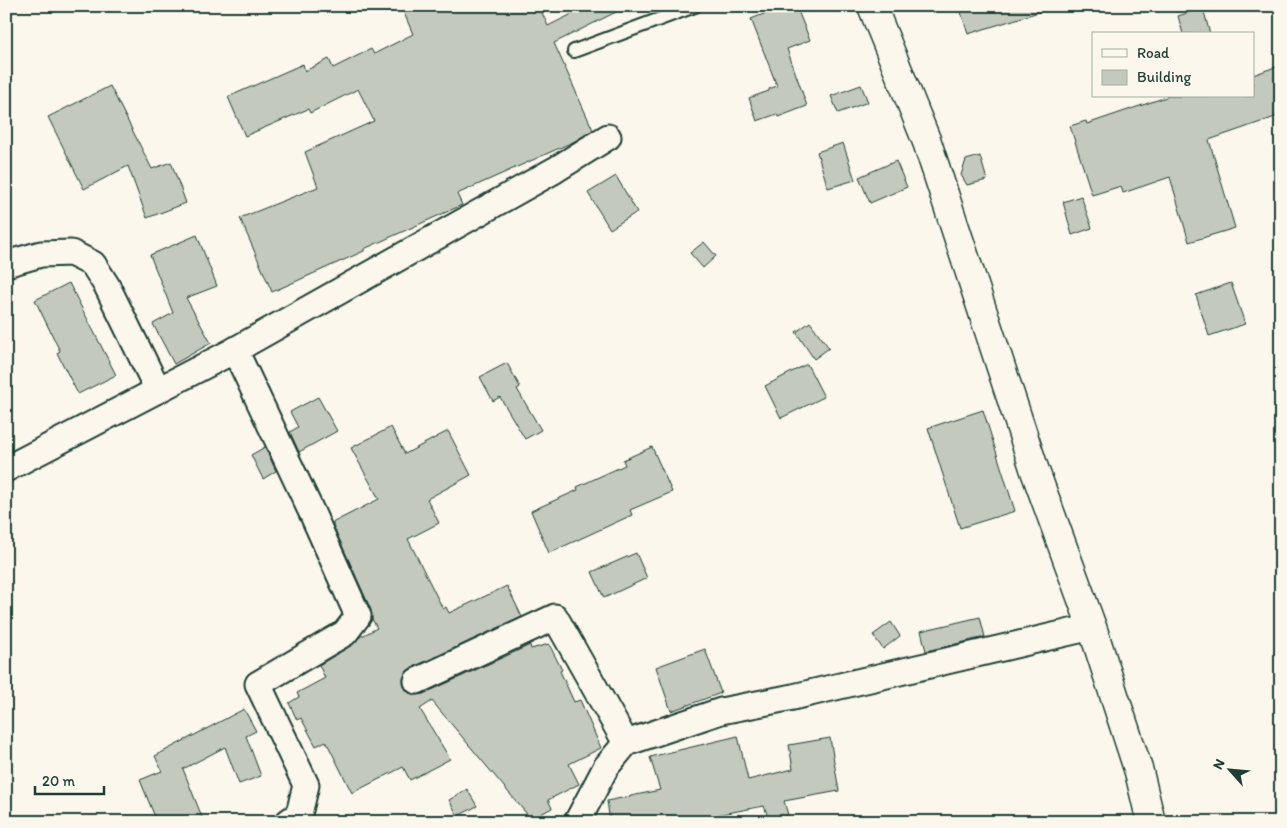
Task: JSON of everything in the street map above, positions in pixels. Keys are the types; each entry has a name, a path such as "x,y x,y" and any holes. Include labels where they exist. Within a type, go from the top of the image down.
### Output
{"street":[{"path":"872,6 926,142 1035,471 1092,627 1139,772 1151,822"},
{"path":"6,469 235,350 555,170 608,137"},
{"path":"6,264 41,254 71,253 93,264 107,286 158,390"},
{"path":"235,350 358,616 345,633 258,684 306,785 299,814 288,822"},
{"path":"417,681 555,617 626,743"},
{"path":"577,822 606,767 626,743 721,711 793,697 1092,627"}],"lane":[{"path":"574,51 695,6"}],"building":[{"path":"401,6 539,6 548,26 588,6 628,6 554,43 593,130 575,141 457,194 462,205 272,292 240,218 318,187 305,152 374,121 358,89 310,113 308,109 245,136 228,97 303,64 305,71 329,59 333,68 371,49 374,54 413,34"},
{"path":"796,6 810,40 787,49 807,106 778,117 777,114 757,121 749,98 777,86 751,19 777,9 779,13"},
{"path":"959,6 1041,6 1042,11 968,34"},
{"path":"1203,8 1209,32 1182,32 1178,16"},
{"path":"1281,65 1281,115 1209,140 1235,228 1189,242 1170,177 1123,193 1121,186 1092,195 1070,126 1086,121 1087,124 1163,98 1254,98 1254,75"},
{"path":"861,85 868,102 838,113 831,96"},
{"path":"110,86 152,169 171,162 186,203 147,218 128,166 84,189 48,117"},
{"path":"843,143 855,180 828,188 817,152"},
{"path":"980,156 987,180 967,185 961,175 966,160"},
{"path":"896,161 907,187 870,203 859,177"},
{"path":"616,176 637,212 610,229 588,193"},
{"path":"1081,196 1092,228 1072,235 1063,202"},
{"path":"197,235 217,286 186,298 211,343 174,364 153,324 173,313 150,255"},
{"path":"704,242 716,256 703,268 690,253"},
{"path":"69,283 116,375 78,394 57,353 60,351 35,300"},
{"path":"1231,283 1245,324 1209,336 1196,295"},
{"path":"810,322 829,348 814,359 796,332"},
{"path":"507,363 520,387 517,389 541,430 525,439 500,397 493,401 480,377"},
{"path":"807,364 824,397 781,418 765,386"},
{"path":"318,397 337,431 299,452 290,432 298,427 290,412"},
{"path":"983,410 1015,511 960,528 928,428"},
{"path":"391,427 405,454 448,431 471,475 427,499 439,523 408,539 443,609 446,607 449,613 507,586 522,617 411,668 406,672 403,679 404,687 409,693 423,694 530,645 531,649 549,644 562,670 560,671 574,702 580,700 601,748 569,764 579,784 548,800 552,808 531,819 432,701 420,709 450,759 410,780 403,767 352,793 326,741 316,746 301,718 297,720 289,703 299,697 297,693 325,678 319,665 352,645 360,637 377,628 372,619 371,610 332,523 379,499 351,448"},
{"path":"265,447 276,471 263,479 251,455"},
{"path":"652,447 672,492 630,510 632,515 549,553 531,511 578,490 577,487 625,465 623,460"},
{"path":"636,553 647,578 604,598 592,572"},
{"path":"980,617 985,637 926,651 921,631"},
{"path":"891,622 900,636 883,649 873,635"},
{"path":"705,649 721,693 671,711 656,667"},
{"path":"244,709 256,731 246,736 261,776 239,784 225,747 183,769 204,822 157,822 140,780 162,771 155,756"},
{"path":"738,736 748,780 793,769 789,745 830,738 839,791 784,801 788,815 770,822 764,806 706,817 706,822 610,822 607,801 660,790 650,757"},
{"path":"467,789 477,806 458,816 449,800"}]}
